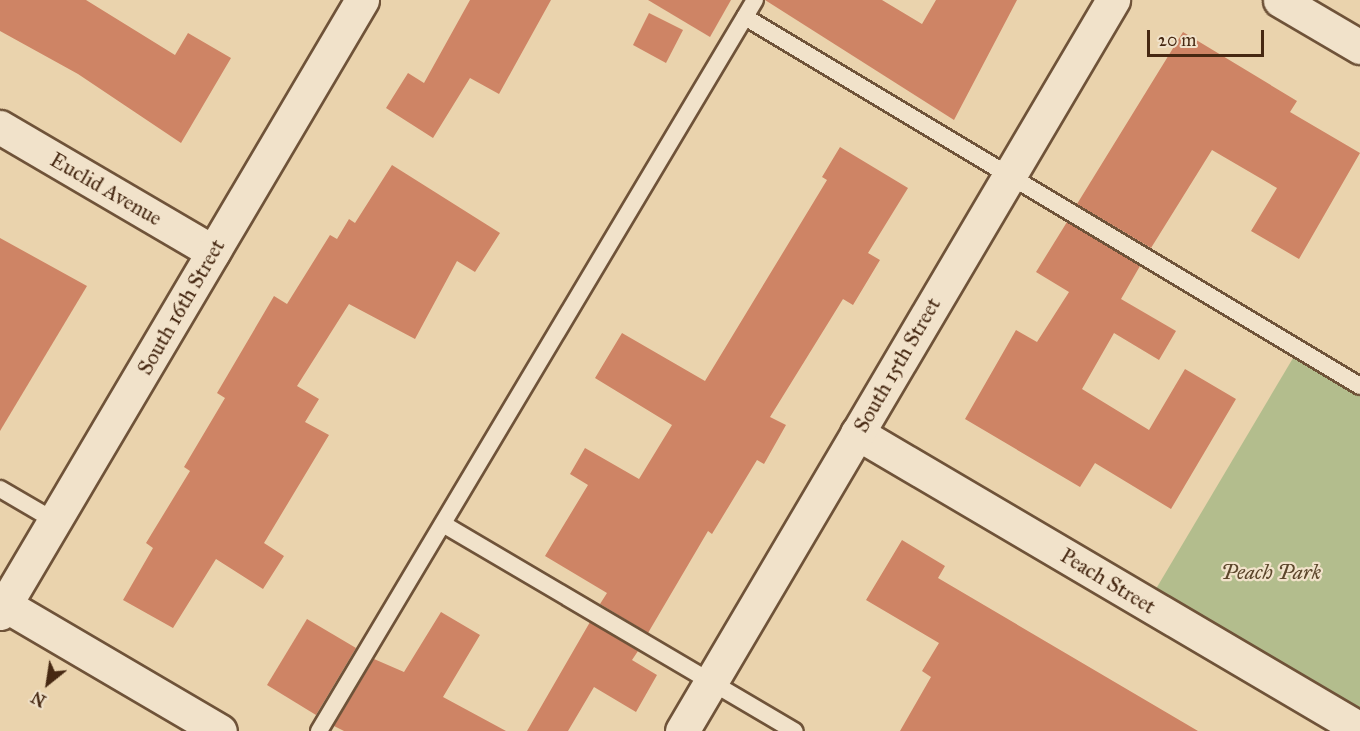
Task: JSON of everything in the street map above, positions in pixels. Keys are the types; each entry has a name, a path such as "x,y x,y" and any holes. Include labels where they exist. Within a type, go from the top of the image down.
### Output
{"street":[{"name":"South 16th Street","path":"3,609 362,0"},
{"name":"South 15th Street","path":"682,731 1113,0"},
{"path":"1280,0 1360,47"},
{"name":"Euclid Avenue","path":"0,127 213,252"},
{"name":"Peach Street","path":"857,433 1360,729"},
{"path":"3,609 220,731"}],"lane":[{"path":"319,731 755,0"},
{"path":"745,17 1360,386"},
{"path":"0,489 55,520"},
{"path":"443,524 795,731"}],"green space":[{"name":"Peach Park","path":"1299,348 1360,386 1360,729 1147,604"}],"building":[{"path":"0,0 86,0 175,55 188,33 231,58 181,143 78,74 0,31"},
{"path":"470,0 551,0 499,94 470,78 433,138 386,108 408,73 424,83"},
{"path":"648,0 731,0 710,37"},
{"path":"765,0 882,0 922,24 936,0 1017,0 954,120"},
{"path":"649,13 683,30 666,63 633,45"},
{"path":"1183,32 1297,101 1290,112 1360,153 1299,259 1251,231 1277,188 1212,150 1151,248 1077,204"},
{"path":"840,147 908,188 868,253 880,260 853,305 843,299 770,417 786,425 764,464 757,460 712,534 708,531 648,633 600,604 607,593 545,556 588,485 570,474 585,448 639,479 672,425 595,378 622,333 705,381 827,180 822,177"},
{"path":"392,165 500,233 475,272 457,261 415,339 349,304 297,386 319,399 305,422 329,435 264,543 284,556 263,589 216,559 173,628 123,600 153,548 146,543 190,471 184,467 225,398 217,393 274,296 287,304 330,235 337,239 349,219 355,223"},
{"path":"1067,222 1140,266 1121,299 1176,331 1159,360 1114,333 1082,389 1149,430 1185,369 1236,399 1171,509 1095,463 1080,487 965,419 1016,330 1037,342 1069,292 1036,272"},
{"path":"0,238 87,286 0,431"},
{"path":"902,540 945,566 938,578 1198,731 900,731 931,677 922,671 939,643 866,600"},
{"path":"441,612 480,635 443,697 506,731 344,731 334,726 374,659 404,672"},
{"path":"307,619 356,648 316,715 267,685"},
{"path":"590,622 638,651 632,660 657,675 636,712 594,687 568,731 527,731"}]}
